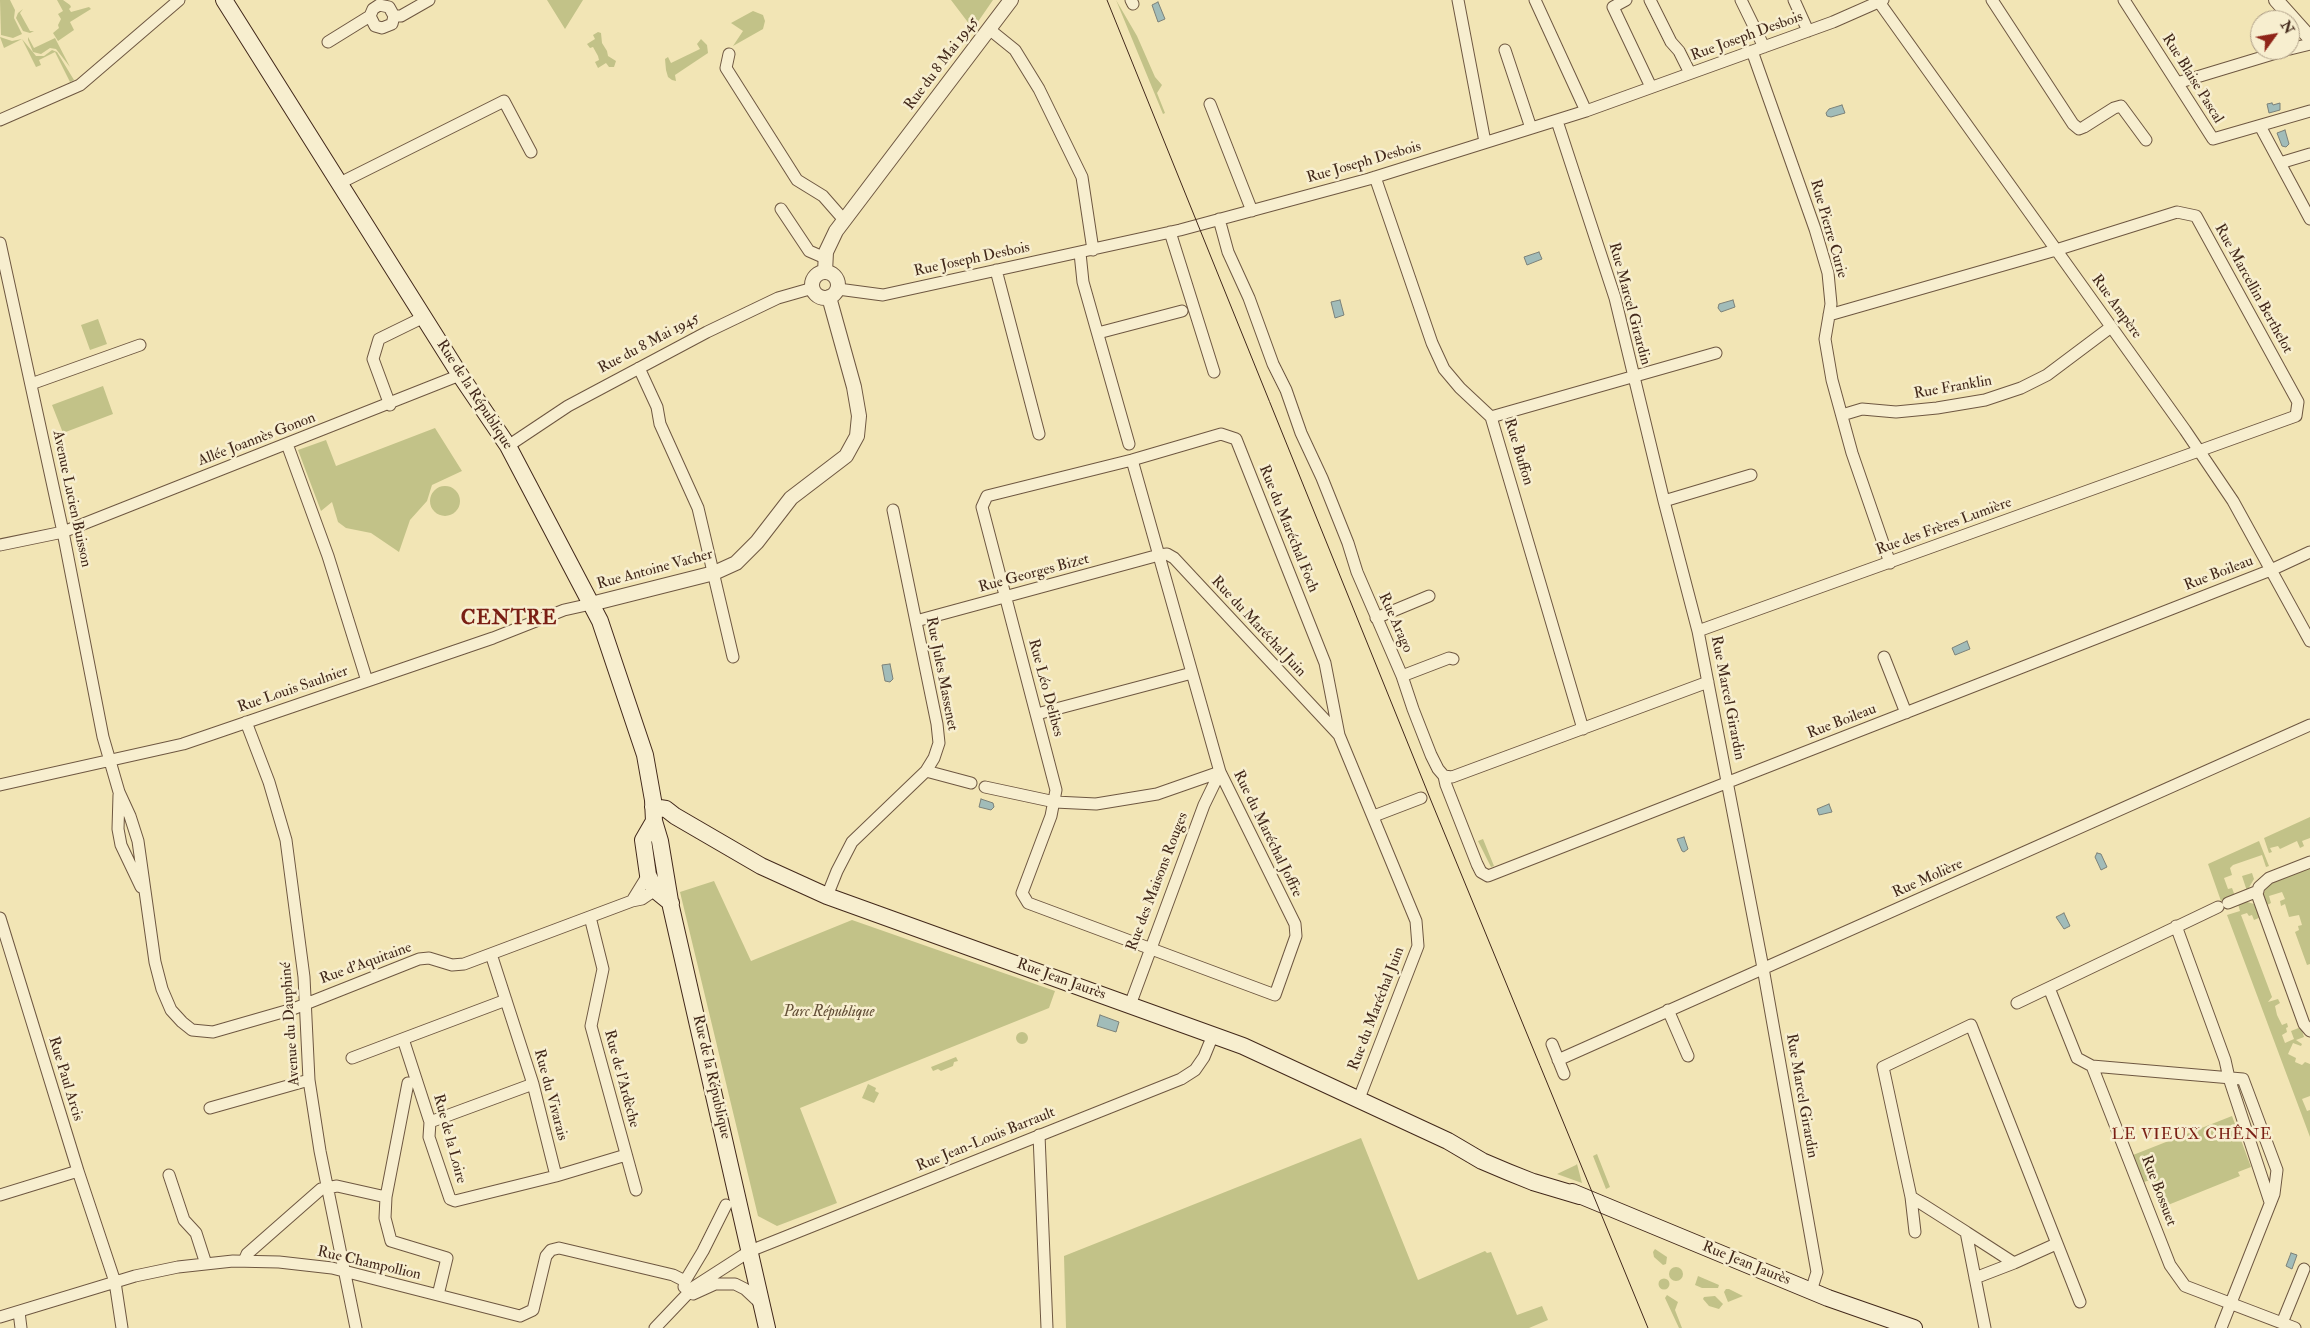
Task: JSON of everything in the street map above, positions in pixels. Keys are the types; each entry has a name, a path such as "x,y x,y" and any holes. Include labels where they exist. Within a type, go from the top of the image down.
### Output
{"main road":[{"name":"Rue de la République","path":"224,0 239,27 340,183 460,375 508,446 600,621 645,755 653,814 660,841 661,885"},
{"name":"Rue Jean Jaurès","path":"653,814 667,820 675,816 761,866 827,896 1243,1046 1358,1101 1448,1141 1486,1151 1580,1196 1811,1291 1914,1328"},
{"path":"643,842 653,814"},
{"path":"643,842 651,838 660,841"},
{"name":"Rue de la République","path":"643,842 648,875 661,885 671,903 767,1328"},
{"name":"Rue de la République","path":"750,1251 772,1313 775,1328"}],"street":[{"path":"0,120 80,85 179,0"},
{"path":"394,16 401,16 429,0"},
{"name":"Rue du 8 Mai 1945","path":"825,272 825,258 830,241 844,220 1011,0"},
{"path":"1458,0 1485,142"},
{"path":"1535,0 1586,111"},
{"path":"1626,0 1613,7 1651,87"},
{"path":"1650,0 1671,42 1679,51 1690,73"},
{"path":"1741,0 1764,48"},
{"path":"1794,0 1808,31"},
{"path":"1992,0 2072,124 2079,128 2084,127 2114,108 2121,106 2146,140"},
{"name":"Rue Blaise Pascal","path":"2124,0 2213,139 2310,110"},
{"path":"2276,0 2310,38"},
{"name":"Rue Joseph Desbois","path":"833,293 883,295 1080,253 1252,211 1375,177 1586,111 1764,48 1881,1"},
{"name":"Rue Ampère","path":"1881,1 2199,450 2233,501 2310,641"},
{"path":"328,42 370,16 376,6 390,7 394,16 392,24 382,28 375,26 370,16"},
{"path":"989,29 1014,50 1039,89 1082,177 1093,250"},
{"path":"1505,50 1531,128"},
{"name":"Rue Pierre Curie","path":"1752,51 1828,273 1831,304 1825,339 1832,380 1852,453 1890,563"},
{"path":"728,54 726,68 797,180 823,196 844,220"},
{"path":"2177,83 2253,60"},
{"path":"340,183 504,101 531,152"},
{"path":"1210,104 1252,211"},
{"name":"Rue Marcel Girardin","path":"1557,121 1614,298 1698,631 1763,968 1817,1272 1811,1291"},
{"path":"2260,126 2310,219"},
{"path":"2280,163 2310,154"},
{"name":"Rue Buffon","path":"1375,177 1432,343 1444,369 1460,388 1491,417 1583,729"},
{"path":"781,209 809,251 825,258"},
{"name":"Rue Marcellin Berthelot","path":"2056,250 2177,212 2196,216 2298,402 2296,416 2199,450"},
{"name":"Rue Arago","path":"1219,219 1228,252 1249,298 1261,335 1286,390 1301,434 1348,543 1357,572 1376,618 1402,676 1431,755 1444,776"},
{"path":"1170,232 1214,372"},
{"name":"Avenue Lucien Buisson","path":"0,243 63,532 110,761"},
{"path":"1829,315 2056,250"},
{"path":"1080,253 1083,282 1129,444"},
{"path":"996,270 1039,434"},
{"path":"825,272 835,277 833,293 817,295 813,288 817,276 825,272"},
{"name":"Rue du 8 Mai 1945","path":"508,446 549,417 639,368 761,306 813,288"},
{"name":"Rue Antoine Vacher","path":"591,604 714,573 736,562 748,554 791,498 812,480 835,466 852,446 856,436 859,416 833,293"},
{"path":"1098,333 1182,311"},
{"path":"390,404 373,360 379,339 424,316"},
{"name":"Rue Franklin","path":"1842,415 1862,409 1896,412 1937,408 1985,400 2021,388 2047,375 2111,327"},
{"path":"31,384 140,345"},
{"path":"1491,417 1716,353"},
{"path":"639,368 657,407 660,424 698,508 733,658"},
{"name":"Allée Joannès Gonon","path":"0,545 63,532 460,375"},
{"name":"Rue du Maréchal Foch","path":"1132,460 1221,434 1236,439 1325,663 1339,735"},
{"path":"287,444 328,556 367,681"},
{"name":"Rue des Frères Lumière","path":"1698,631 2199,450"},
{"path":"1132,460 1159,555"},
{"name":"Rue Léo Delibes","path":"1132,460 987,496 982,507 1056,790 1055,802 1022,893 1028,903 1150,948"},
{"path":"1664,501 1751,475"},
{"name":"Rue Jules Massenet","path":"827,896 852,842 926,771 934,758 939,743 937,724 892,510"},
{"name":"Rue Boileau","path":"1444,776 1477,864 1481,872 1488,876 2271,570 2310,552"},
{"name":"Rue du Maréchal Juin","path":"1159,555 1167,554 1174,558 1339,735 1416,921 1418,946 1358,1101"},
{"name":"Rue Georges Bizet","path":"916,621 1159,555"},
{"name":"Rue du Maréchal Joffre","path":"1150,948 1275,996 1296,936 1295,924 1220,772 1159,555"},
{"path":"1376,618 1429,596"},
{"name":"Rue Louis Saulnier","path":"0,785 183,744 492,638 564,610 591,604"},
{"path":"1884,657 1906,713"},
{"path":"1402,676 1449,658 1453,659"},
{"path":"1037,714 1192,673"},
{"path":"1444,776 1452,777 1708,682"},
{"name":"Avenue du Dauphiné","path":"246,722 269,782 286,840 304,977 309,1080 327,1187 356,1328"},
{"name":"Rue Molière","path":"1558,1060 2310,725"},
{"name":"Rue d'Aquitaine","path":"110,761 119,792 130,816 138,841 154,962 162,989 171,1010 192,1030 213,1032 304,1004 419,958 429,958 452,965 464,964 632,901 642,899 661,885"},
{"path":"926,771 971,783"},
{"path":"986,787 1055,802 1096,804 1157,794 1220,772"},
{"name":"Rue des Maisons Rouges","path":"1130,1005 1204,805 1220,772"},
{"name":"Rue d'Aquitaine","path":"119,792 118,829 121,845 144,893"},
{"path":"1374,816 1421,798"},
{"path":"2310,862 2269,878 2264,881 2258,891 2259,902 2301,1014 2310,1031"},
{"path":"632,901 648,875"},
{"path":"2017,1003 2176,926 2258,891"},
{"name":"Rue de l'Ardèche","path":"590,917 603,968 591,1026 636,1190"},
{"name":"Rue Paul Arcis","path":"0,918 78,1171 115,1282 122,1328"},
{"path":"2176,926 2225,1060 2229,1078 2270,1202"},
{"name":"Rue du Vivarais","path":"491,954 533,1084 556,1176"},
{"name":"Rue Bossuet","path":"2049,988 2077,1058 2092,1066 2170,1265 2185,1286 2295,1328"},
{"path":"352,1058 506,1000"},
{"path":"1668,1010 1688,1056"},
{"path":"1916,1232 1911,1197 1883,1067 1970,1025 2080,1302"},
{"name":"Rue Jean-Louis Barrault","path":"655,1328 707,1277 750,1251 1189,1075 1200,1064 1214,1035"},
{"name":"Rue de la Loire","path":"403,1038 430,1122 429,1137 450,1200 455,1201 556,1176"},
{"path":"1552,1044 1564,1074"},
{"path":"2092,1066 2243,1079 2277,1170 2270,1202 2221,1328"},
{"path":"210,1108 309,1080"},
{"path":"408,1083 386,1197 385,1218 391,1241 447,1258 438,1296"},
{"path":"430,1122 533,1084"},
{"path":"1039,1135 1047,1328"},
{"path":"556,1176 626,1155"},
{"path":"0,1195 78,1171"},
{"path":"170,1175 184,1220 196,1233 206,1264"},
{"path":"244,1261 247,1254 315,1193 327,1187 337,1186 386,1197"},
{"path":"1911,1197 2014,1264"},
{"path":"726,1205 703,1251 685,1280 684,1298 715,1284 735,1284 745,1289 761,1304"},
{"path":"1966,1232 1985,1328"},
{"path":"1975,1278 2014,1264 2056,1244"},
{"name":"Rue Champollion","path":"0,1317 115,1282 178,1267 244,1261 279,1262 344,1271 520,1316 528,1314 533,1310 546,1256 551,1250 559,1248 673,1275 685,1280"},
{"path":"2282,1323 2304,1269"},
{"path":"18,1312 21,1328"}],"green space":[{"path":"0,0 10,0 15,10 14,18 22,34 13,38 1,35"},
{"path":"57,0 63,0 70,5 69,9 71,12 89,7 91,9 70,22 74,30 58,41 53,33 59,28 58,25 61,19 58,14 63,11"},
{"path":"547,0 583,0 565,29"},
{"path":"951,0 993,0 973,29"},
{"path":"1116,0 1137,36 1155,77 1162,85 1157,93 1165,113 1163,114"},
{"path":"23,9 20,13 30,31 34,31 30,33 23,31 16,18"},
{"path":"753,11 763,15 765,21 763,29 733,46 743,31 731,23"},
{"path":"598,32 601,33 602,43 608,56 616,61 614,67 609,67 606,63 598,68 595,62 599,60 598,56 593,47 590,48 587,44 595,39 593,35"},
{"path":"0,37 12,41 22,39 4,48"},
{"path":"28,37 34,48 55,38 70,67 56,49 50,48 41,54 33,52"},
{"path":"22,39 36,56 44,56 52,50 57,52 74,80 70,82 55,52 39,60 41,65 36,67"},
{"path":"701,39 707,45 708,53 675,75 676,81 668,77 665,59 668,57 671,63 700,49 697,44"},
{"path":"98,319 107,344 90,350 81,325"},
{"path":"103,386 113,414 63,433 52,405"},
{"path":"435,428 462,471 432,485 427,501 410,520 399,552 371,533 346,528 338,522 332,502 321,511 298,450 326,440 336,466"},
{"path":"445,486 456,490 460,501 456,512 445,516 434,512 430,501 434,490"},
{"path":"2310,817 2310,838 2302,841 2304,846 2300,848 2297,841 2280,849 2278,846 2270,848 2272,852 2269,853 2264,838"},
{"path":"1483,839 1494,866 1491,867 1478,841"},
{"path":"2259,841 2269,866 2266,867 2262,855 2233,865 2230,868 2232,875 2224,878 2228,889 2232,888 2235,896 2221,901 2208,864"},
{"path":"2310,866 2310,964 2307,965 2295,932 2299,930 2298,926 2302,925 2299,915 2289,917 2285,904 2281,906 2280,901 2285,899 2282,892 2269,896 2271,903 2265,906 2262,898 2267,885"},
{"path":"2252,873 2254,879 2247,891 2242,876"},
{"name":"Parc République","path":"714,881 751,961 852,920 1055,991 1049,1008 800,1108 837,1203 777,1226 758,1216 680,892"},
{"path":"2244,901 2254,904 2261,917 2254,920 2252,915 2249,916 2247,913 2241,915 2272,997 2268,1002 2278,999 2280,1003 2275,1006 2277,1015 2282,1025 2287,1023 2287,1032 2282,1035 2285,1043 2294,1039 2291,1031 2301,1027 2304,1037 2296,1040 2302,1044 2301,1046 2293,1043 2288,1054 2296,1058 2295,1062 2302,1065 2305,1062 2310,1064 2310,1096 2302,1099 2307,1111 2310,1110 2310,1137 2227,915 2240,911 2238,904"},
{"path":"1020,1032 1024,1032 1028,1038 1024,1044 1020,1044 1016,1040 1016,1036"},
{"path":"956,1057 958,1061 954,1062 953,1066 941,1071 938,1069 933,1071 931,1067"},
{"path":"868,1084 876,1088 875,1091 879,1093 874,1103 862,1098"},
{"path":"2232,1116 2251,1167 2238,1172 2240,1176 2163,1207 2153,1179 2144,1182 2133,1155"},
{"path":"1361,1138 1418,1280 1485,1251 1487,1253 1491,1252 1517,1315 1542,1306 1548,1320 1529,1328 1066,1328 1064,1256"},
{"path":"1597,1154 1610,1187 1606,1189 1593,1156"},
{"path":"1576,1165 1582,1183 1557,1174"},
{"path":"1655,1249 1667,1257 1666,1264 1663,1265 1654,1257 1653,1252"},
{"path":"1676,1267 1681,1269 1683,1274 1681,1279 1676,1281 1671,1279 1669,1274 1671,1269"},
{"path":"1698,1276 1719,1285 1718,1288 1702,1288 1695,1285"},
{"path":"1662,1279 1666,1279 1669,1284 1668,1288 1662,1289 1659,1286 1659,1282"},
{"path":"1726,1289 1743,1296 1728,1302 1724,1292"},
{"path":"1667,1295 1678,1302 1675,1310 1682,1328 1679,1328 1665,1298"},
{"path":"1715,1296 1723,1304 1719,1309 1709,1306 1703,1299 1704,1297"}],"water":[{"path":"1158,2 1165,19 1158,22 1152,5"},
{"path":"2272,103 2273,105 2280,103 2280,110 2269,113 2267,104"},
{"path":"1842,105 1845,113 1831,117 1827,116 1826,113 1829,109"},
{"path":"2285,130 2289,144 2286,147 2282,146 2277,133"},
{"path":"1539,252 1542,259 1527,265 1524,257"},
{"path":"1340,300 1344,315 1335,318 1331,302"},
{"path":"1733,300 1735,307 1721,312 1718,308 1719,304"},
{"path":"1967,641 1970,649 1955,655 1952,648"},
{"path":"890,664 893,679 890,682 885,681 882,665"},
{"path":"981,799 993,803 994,807 991,810 979,807"},
{"path":"1829,804 1832,812 1819,815 1817,809"},
{"path":"1684,837 1688,849 1684,852 1677,839"},
{"path":"2097,853 2101,854 2107,867 2101,870 2095,857"},
{"path":"2064,913 2070,926 2064,929 2056,917"},
{"path":"1100,1015 1119,1022 1116,1032 1097,1026"},
{"path":"2291,1253 2297,1255 2292,1269 2286,1266"}],"tram line":[{"path":"1107,0 1432,803 1648,1328"}],"district":[{"name":"CENTRE","path":"509,620"},
{"name":"LE VIEUX CHÊNE","path":"2192,1136"}]}
